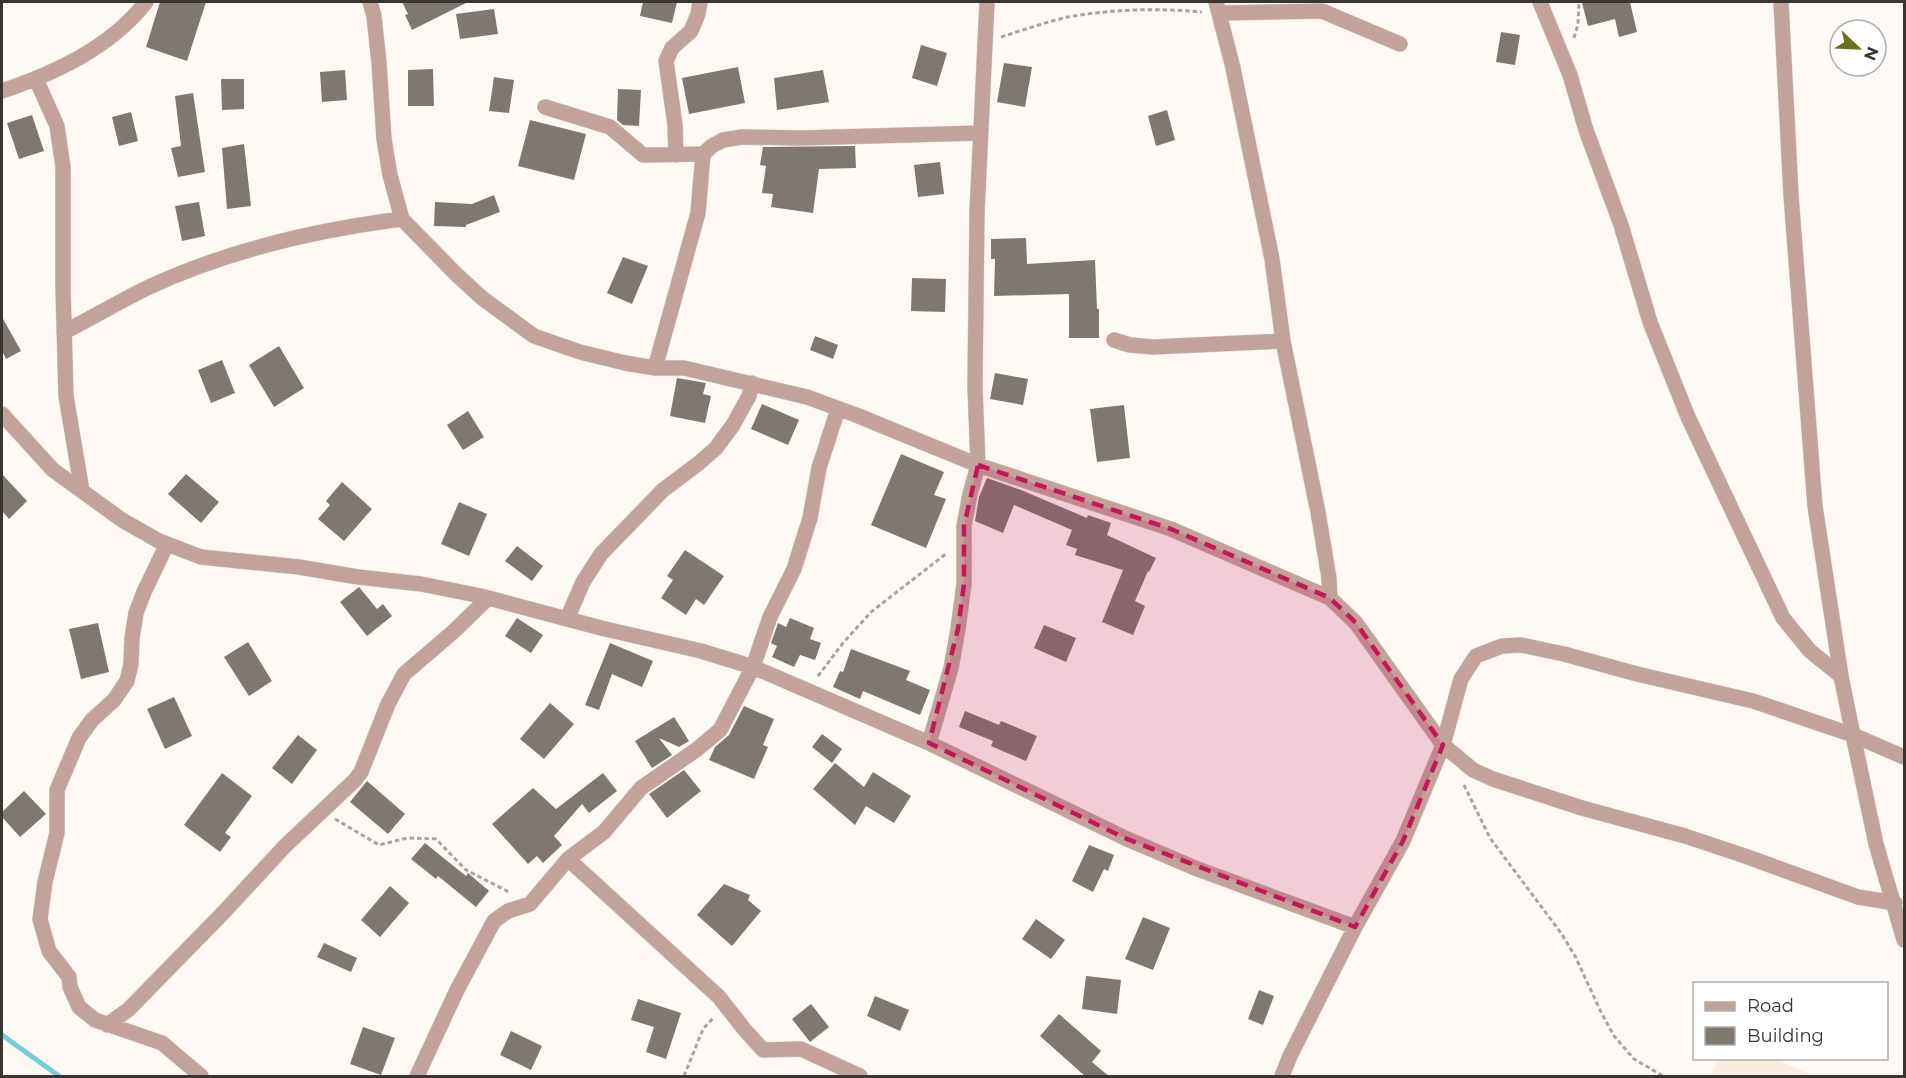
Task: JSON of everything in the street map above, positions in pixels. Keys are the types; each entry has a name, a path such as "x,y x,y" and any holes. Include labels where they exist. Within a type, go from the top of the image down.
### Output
{"street":[{"path":"2,91 58,69 108,40 146,2"},
{"path":"370,2 374,16 379,63 384,139 390,175 402,219 456,275 482,298 534,336 579,352 655,368 684,368 807,398 838,408 978,465 1171,529 1330,598 1356,623 1443,745 1462,762 1493,779 1560,801 1685,836 1858,897 1894,903"},
{"path":"676,155 675,125 666,61 672,48 691,31 700,2"},
{"path":"929,743 951,668 958,629 964,584 964,526 978,465 975,387 977,212 987,2"},
{"path":"1540,2 1566,64 1586,130 1621,225 1650,322 1688,417 1783,618 1810,651 1841,676"},
{"path":"1781,2 1791,195 1815,507 1841,676 1853,735 1876,844 1905,940"},
{"path":"1330,598 1318,512 1282,341 1272,259 1218,7 1322,11 1400,44"},
{"path":"36,79 57,126 63,167 66,396 82,491"},
{"path":"545,107 610,127 643,155 703,154 723,140 742,137 980,133"},
{"path":"655,368 698,213 703,154"},
{"path":"64,332 149,287 225,256 348,226 402,219"},
{"path":"1114,340 1130,345 1153,347 1282,341"},
{"path":"567,619 583,582 600,554 663,490 716,448 733,425 749,396 752,383"},
{"path":"417,1077 457,990 495,921 508,911 530,904 568,859 604,832 641,788 696,750 720,730 753,667 770,617 794,569 810,518 819,468 838,408"},
{"path":"2,414 53,470 122,520 167,544 201,557 276,564 421,584 488,598 701,651 753,667 929,743 1137,844 1355,927"},
{"path":"167,544 136,613 127,681 114,700 92,720 79,738 57,789 57,833 45,882 40,919 49,951 69,976 70,987 79,1007 95,1020 106,1025 162,1043 201,1077"},
{"path":"106,1025 128,1010 171,968 321,810 361,772 388,704 404,674 488,598"},
{"path":"1282,1077 1290,1056 1355,927 1403,842 1443,745 1461,678 1476,656 1502,645 1521,645 1753,701 1853,735 1905,757"},
{"path":"568,859 726,1004 763,1050 801,1049 860,1077"}],"path":[{"path":"1566,64 1578,24 1580,2"},
{"path":"986,42 1068,17 1115,12 1218,7"},
{"path":"808,690 843,643 871,612 947,553"},
{"path":"1462,762 1463,783 1490,838 1565,940 1614,1036 1634,1059 1663,1077"},
{"path":"321,810 351,830 379,844 407,838 436,839 466,870 530,904"},
{"path":"684,1077 703,1029 726,1004"}],"highlighted area":[{"path":"978,465 1171,529 1330,598 1356,623 1443,745 1403,841 1355,927 1127,839 929,743 958,629 964,584 964,526"}],"shaded area":[{"path":"1718,1060 1777,1060 1814,1076 1710,1076"}],"building":[{"path":"160,2 206,2 187,61 146,47"},
{"path":"402,2 468,2 412,30"},
{"path":"643,2 677,2 672,23 640,16"},
{"path":"1630,2 1637,32 1619,37 1615,19 1588,26 1582,3"},
{"path":"494,9 498,34 460,39 456,14"},
{"path":"1501,32 1520,35 1515,65 1496,62"},
{"path":"921,45 947,53 937,86 912,78"},
{"path":"1004,63 1032,67 1025,107 997,102"},
{"path":"738,67 745,103 689,114 682,78"},
{"path":"433,69 434,106 408,106 408,70"},
{"path":"345,70 347,100 322,102 320,72"},
{"path":"823,70 829,102 777,110 774,78"},
{"path":"494,77 514,80 509,113 489,111"},
{"path":"221,79 244,79 244,109 222,110"},
{"path":"618,89 641,90 639,126 623,125 617,120"},
{"path":"193,93 205,172 178,177 171,148 181,146 175,96"},
{"path":"1167,110 1175,140 1156,146 1148,116"},
{"path":"131,112 138,141 119,146 112,117"},
{"path":"32,115 44,151 19,159 7,123"},
{"path":"530,120 586,134 574,180 518,166"},
{"path":"244,144 251,206 227,209 222,148"},
{"path":"855,146 856,168 819,169 813,213 771,207 773,194 762,193 766,166 760,165 763,147"},
{"path":"940,162 944,194 918,197 914,165"},
{"path":"494,195 500,212 466,225 466,227 434,226 435,202 472,204"},
{"path":"199,202 205,236 182,241 175,206"},
{"path":"1026,238 1027,264 1095,260 1099,338 1069,338 1069,294 994,296 995,259 991,259 991,239"},
{"path":"623,257 648,266 632,304 607,293"},
{"path":"912,278 946,279 945,312 911,311"},
{"path":"2,317 21,351 6,359 2,351"},
{"path":"815,336 838,345 833,359 810,350"},
{"path":"279,346 304,388 274,407 249,365"},
{"path":"222,360 235,393 211,403 198,370"},
{"path":"995,373 1028,379 1023,405 990,399"},
{"path":"677,378 706,383 703,394 711,396 705,423 670,416"},
{"path":"762,404 799,420 788,445 751,429"},
{"path":"1124,405 1130,458 1097,462 1090,409"},
{"path":"468,411 484,437 463,450 447,425"},
{"path":"901,454 944,472 934,495 946,499 926,548 871,525"},
{"path":"2,474 27,501 9,519 2,511"},
{"path":"186,474 219,502 201,523 168,494"},
{"path":"987,478 1087,518 1088,515 1111,523 1107,535 1156,558 1135,601 1145,606 1133,635 1102,622 1123,570 1075,555 1077,549 1066,545 1072,530 1014,505 1003,533 975,521 979,497"},
{"path":"342,482 372,509 344,541 318,519 330,505 326,501"},
{"path":"459,502 487,514 469,556 441,544"},
{"path":"517,546 543,566 532,581 505,561"},
{"path":"685,550 724,576 704,605 696,599 686,615 661,598 673,580 667,576"},
{"path":"359,587 377,609 383,604 392,616 367,636 340,602"},
{"path":"517,618 543,635 531,653 505,636"},
{"path":"790,618 814,628 810,639 821,643 815,660 800,655 794,667 772,657 777,646 771,643 778,623 786,627"},
{"path":"98,623 109,672 81,679 69,629"},
{"path":"1044,625 1076,638 1066,662 1034,648"},
{"path":"248,642 272,681 249,696 224,657"},
{"path":"610,643 653,661 642,687 612,674 599,710 585,705"},
{"path":"851,649 910,671 906,680 930,690 920,715 863,691 860,699 833,687 840,671 843,672"},
{"path":"174,697 192,736 165,749 147,709"},
{"path":"550,703 574,724 544,759 520,739"},
{"path":"744,706 774,719 763,745 768,747 754,779 709,760 715,747 729,735"},
{"path":"965,711 999,725 1001,721 1037,736 1026,761 991,746 993,741 959,727"},
{"path":"674,717 689,741 679,747 659,738 672,755 652,768 635,741"},
{"path":"822,734 842,749 832,763 812,747"},
{"path":"298,735 317,750 292,784 272,768"},
{"path":"835,763 864,787 873,772 911,796 894,823 866,806 855,825 813,789"},
{"path":"684,770 701,791 667,818 649,794"},
{"path":"222,773 252,796 225,833 231,837 220,852 184,825"},
{"path":"603,773 617,791 589,813 582,804 554,836 562,845 543,863 537,856 528,864 492,824 533,788 556,809"},
{"path":"367,781 405,814 388,834 350,802"},
{"path":"24,791 46,814 20,837 2,817 2,812"},
{"path":"425,843 489,891 476,907 438,876 436,879 411,859"},
{"path":"1089,845 1114,855 1108,871 1104,869 1093,892 1072,881"},
{"path":"724,884 750,895 748,900 761,911 732,946 697,915"},
{"path":"390,886 409,903 380,937 361,920"},
{"path":"1143,917 1170,928 1153,970 1125,959"},
{"path":"1036,919 1065,940 1051,959 1022,939"},
{"path":"324,943 357,958 351,972 317,957"},
{"path":"1086,976 1121,980 1117,1014 1082,1009"},
{"path":"1259,990 1274,996 1263,1025 1248,1019"},
{"path":"875,996 909,1010 900,1031 867,1016"},
{"path":"638,999 681,1013 666,1059 646,1052 654,1027 631,1020"},
{"path":"811,1004 829,1027 810,1042 792,1019"},
{"path":"1059,1014 1101,1051 1092,1062 1110,1077 1086,1077 1040,1036"},
{"path":"363,1027 395,1038 381,1075 350,1064"},
{"path":"511,1031 542,1046 531,1070 500,1055"}],"waterway":[{"path":"2,1035 59,1076"}]}
